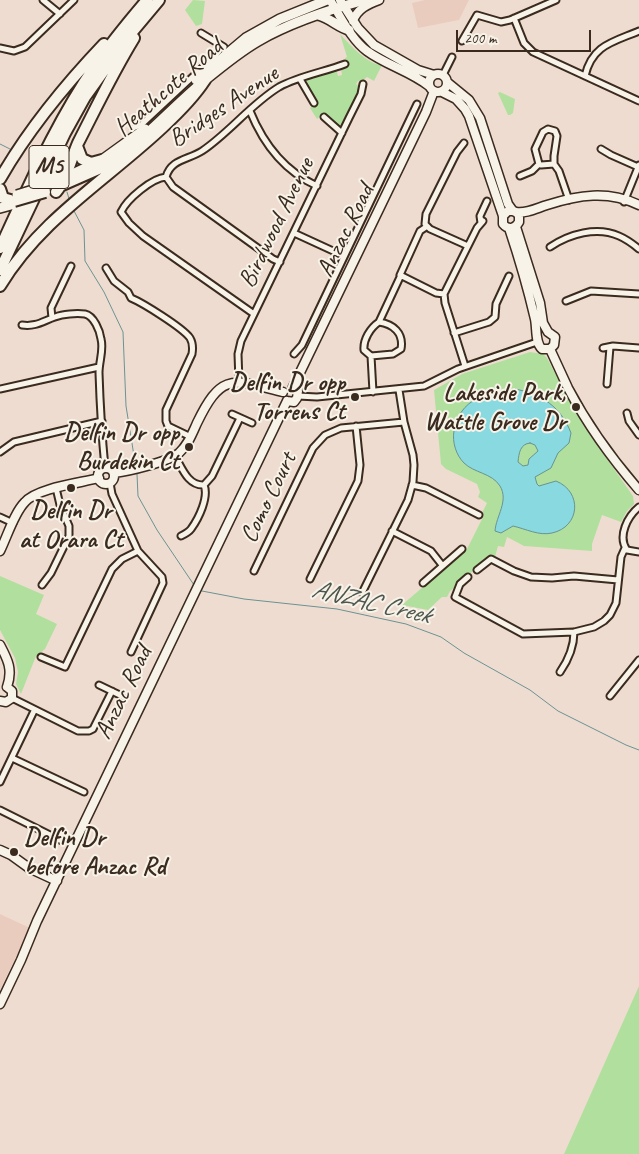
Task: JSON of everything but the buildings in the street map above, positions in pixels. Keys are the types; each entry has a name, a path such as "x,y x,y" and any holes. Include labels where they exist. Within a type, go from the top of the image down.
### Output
{"highway":[{"path":"1,179 27,136 52,104 91,58 146,0"},
{"name":"M5","path":"0,248 37,168 72,103 98,62 146,0"},
{"name":"M5","path":"0,270 65,132 85,97 128,36 159,0"},
{"path":"53,188 126,51 134,38 165,0"},
{"path":"0,286 21,256 46,227 153,136 197,92 205,80"},
{"path":"77,146 82,159 91,163 106,162"},
{"path":"6,199 53,188 106,162"}],"main road":[{"name":"Heathcote Road","path":"106,162 153,123 225,48 280,19 329,0"},
{"name":"Heathcote Road","path":"106,162 141,140 205,80 257,42 279,30 340,5 365,0"},
{"path":"318,15 332,20 340,28 349,30"}],"street":[{"path":"43,0 60,14"},
{"path":"0,48 14,51 25,47 74,0"},
{"path":"329,0 340,5 365,38 374,45 423,73 438,74 445,78 469,100 480,118 508,204 519,217 515,226 538,340 542,349 550,349 554,345 555,340 553,334 548,332 543,323 540,303 515,226"},
{"path":"353,21 356,13 379,0"},
{"path":"462,41 477,15 501,22 556,0"},
{"path":"340,5 349,30 365,50 420,78 435,90 456,99 466,109 503,224 515,226 527,217 569,200"},
{"path":"514,18 524,43 533,52 639,101"},
{"path":"585,76 587,66 597,50 604,45 639,31"},
{"path":"133,128 141,126 225,48 201,33"},
{"path":"435,90 446,88 445,78 452,57"},
{"name":"Bridges Avenue","path":"254,314 143,236 121,212 127,202 153,180 166,176 168,168 204,150 279,88 345,64"},
{"path":"338,67 340,74"},
{"path":"434,75 429,80 435,90"},
{"path":"300,79 314,103"},
{"name":"Birdwood Avenue","path":"239,382 239,348 342,133 363,84"},
{"name":"Anzac Road","path":"293,387 435,90"},
{"path":"294,354 302,345 417,104"},
{"path":"250,111 263,138 274,152 299,176 317,186"},
{"path":"324,117 342,133"},
{"path":"539,164 535,149 536,144 542,132 548,129 555,131 557,136 554,164 559,171 569,200"},
{"path":"426,227 426,214 456,152 464,143"},
{"path":"601,149 611,155 638,165 625,200"},
{"path":"539,164 554,164"},
{"path":"520,176 532,171 539,164"},
{"path":"166,176 173,187 273,259 280,262"},
{"path":"502,216 506,212 526,212 569,200 600,195 625,200 639,207"},
{"path":"465,366 444,303 444,294 477,228 482,222 480,216 487,201"},
{"path":"426,227 468,246"},
{"path":"379,322 397,330 402,340 401,349 393,354 371,356 364,350 364,343 373,326 379,322 401,275 399,273 420,231 426,227"},
{"path":"550,247 557,242 579,234 602,231 618,235 639,249"},
{"path":"294,233 344,256"},
{"path":"52,318 51,308 71,266"},
{"path":"106,268 114,281 128,292 131,298 142,302 189,337 193,348 192,354 165,416 168,426 191,437"},
{"path":"401,275 436,293 444,294"},
{"path":"454,333 489,322 495,317 496,304 509,276"},
{"path":"566,301 591,291 639,294"},
{"path":"22,325 35,326 60,315 83,314 91,317 101,338 102,346 99,367 106,468"},
{"path":"298,396 317,397 424,386 465,366 538,340 542,333 548,332"},
{"path":"607,384 610,347"},
{"path":"603,348 639,348"},
{"path":"550,349 568,388 584,416 605,448 639,490"},
{"path":"371,356 373,392"},
{"path":"0,390 99,367"},
{"path":"114,473 165,461 175,456 185,447 212,396 223,387 239,382 283,392"},
{"path":"287,387 293,387 298,391 298,396 294,402 287,401 283,398 283,392 287,387"},
{"path":"362,593 408,500 412,485 414,465 399,390"},
{"name":"Anzac Road","path":"0,1004 3,990 287,401"},
{"path":"627,413 629,422 639,435"},
{"path":"232,414 252,423"},
{"path":"175,456 189,479 198,485 204,485 212,476 240,418"},
{"path":"0,452 14,442 102,421"},
{"name":"Como Court","path":"254,571 313,448 325,435 332,431 356,426 404,422"},
{"path":"310,579 358,480 360,465 356,426"},
{"path":"110,483 103,483 99,478 100,471 106,468 111,469 114,473"},
{"path":"114,473 113,480 110,483 112,494 138,551 162,577 163,583 131,652"},
{"path":"0,551 24,502 30,497 37,493 99,478"},
{"path":"181,536 190,530 204,503 206,497 204,485"},
{"path":"412,485 426,488 479,514"},
{"path":"42,585 51,573 69,536 69,526 60,505 56,488"},
{"path":"468,577 460,584 455,597 523,634 574,632 594,627 610,615 617,598 621,557 625,548 626,522 639,507"},
{"path":"0,517 13,523"},
{"path":"392,532 431,551 442,565"},
{"path":"625,548 639,552"},
{"path":"423,583 462,549"},
{"path":"41,657 65,667 116,563 122,558 138,551"},
{"path":"477,570 491,559 514,571 531,576 552,578 574,576 618,580"},
{"path":"560,672 566,664 574,644 574,632"},
{"path":"0,645 10,666 9,679 3,687 12,691 12,698 8,702 0,702"},
{"path":"610,696 639,660"},
{"path":"99,685 124,697"},
{"path":"12,698 78,731 89,731 96,724 112,691"},
{"path":"0,782 34,710"},
{"path":"12,758 84,792"},
{"path":"0,810 62,840"},
{"path":"0,850 12,855 29,868 57,881"}],"shaded area":[{"path":"425,0 469,0 459,20 418,28 412,3"},
{"path":"0,914 30,928 0,990"}],"green space":[{"path":"193,0 205,1 202,24 196,26 185,10"},
{"path":"340,34 365,58 382,65 374,81 367,77 362,81 358,81 356,84 360,90 344,123 338,126 324,113 317,119 310,108 316,103 306,84 309,78 333,70 337,72 338,76 342,75 341,69 347,65 345,58 347,57"},
{"path":"500,92 515,99 513,113 510,115 508,115 498,93"},
{"path":"530,352 543,354 547,358 593,439 633,496 634,504 627,511 621,522 602,515 592,544 592,551 524,546 507,537 504,547 498,546 495,557 476,568 450,591 447,597 442,597 428,610 402,605 467,549 484,515 482,513 487,503 478,497 480,492 477,484 446,469 441,464 434,390 462,374"},
{"path":"0,576 44,595 36,614 57,624 45,649 36,656 21,694 16,684 18,672 15,658 0,630"},
{"path":"639,986 639,1154 564,1154"}],"water":[{"path":"515,389 534,394 549,403 562,416 571,433 569,443 558,453 551,468 535,477 539,486 556,481 565,486 571,493 574,501 573,517 568,524 552,533 537,533 513,526 501,533 495,531 503,503 500,486 492,478 464,463 455,448 454,431 457,420 468,404 485,395","holes":["530,443 535,445 538,451 529,459 528,465 523,466 518,462 521,449 524,445"]}],"waterway":[{"name":"ANZAC Creek","path":"0,144 10,149"},
{"name":"ANZAC Creek","path":"67,192 70,202"},
{"name":"ANZAC Creek","path":"73,209 84,230 85,261 104,292 123,332 126,406 135,462"},
{"name":"ANZAC Creek","path":"137,474 138,496 157,530 194,585"},
{"name":"ANZAC Creek","path":"199,588 202,591 244,599 337,609 406,624 441,637 464,653 530,690 558,711 639,750"}],"place":[{"name":"Delfin Dr opp Torrens Ct","path":"355,397"},
{"name":"Lakeside Park, Wattle Grove Dr","path":"576,407"},
{"name":"Delfin Dr opp Burdekin Ct","path":"189,447"},
{"name":"Delfin Dr at Orara Ct","path":"71,488"},
{"name":"Delfin Dr before Anzac Rd","path":"14,852"}]}
